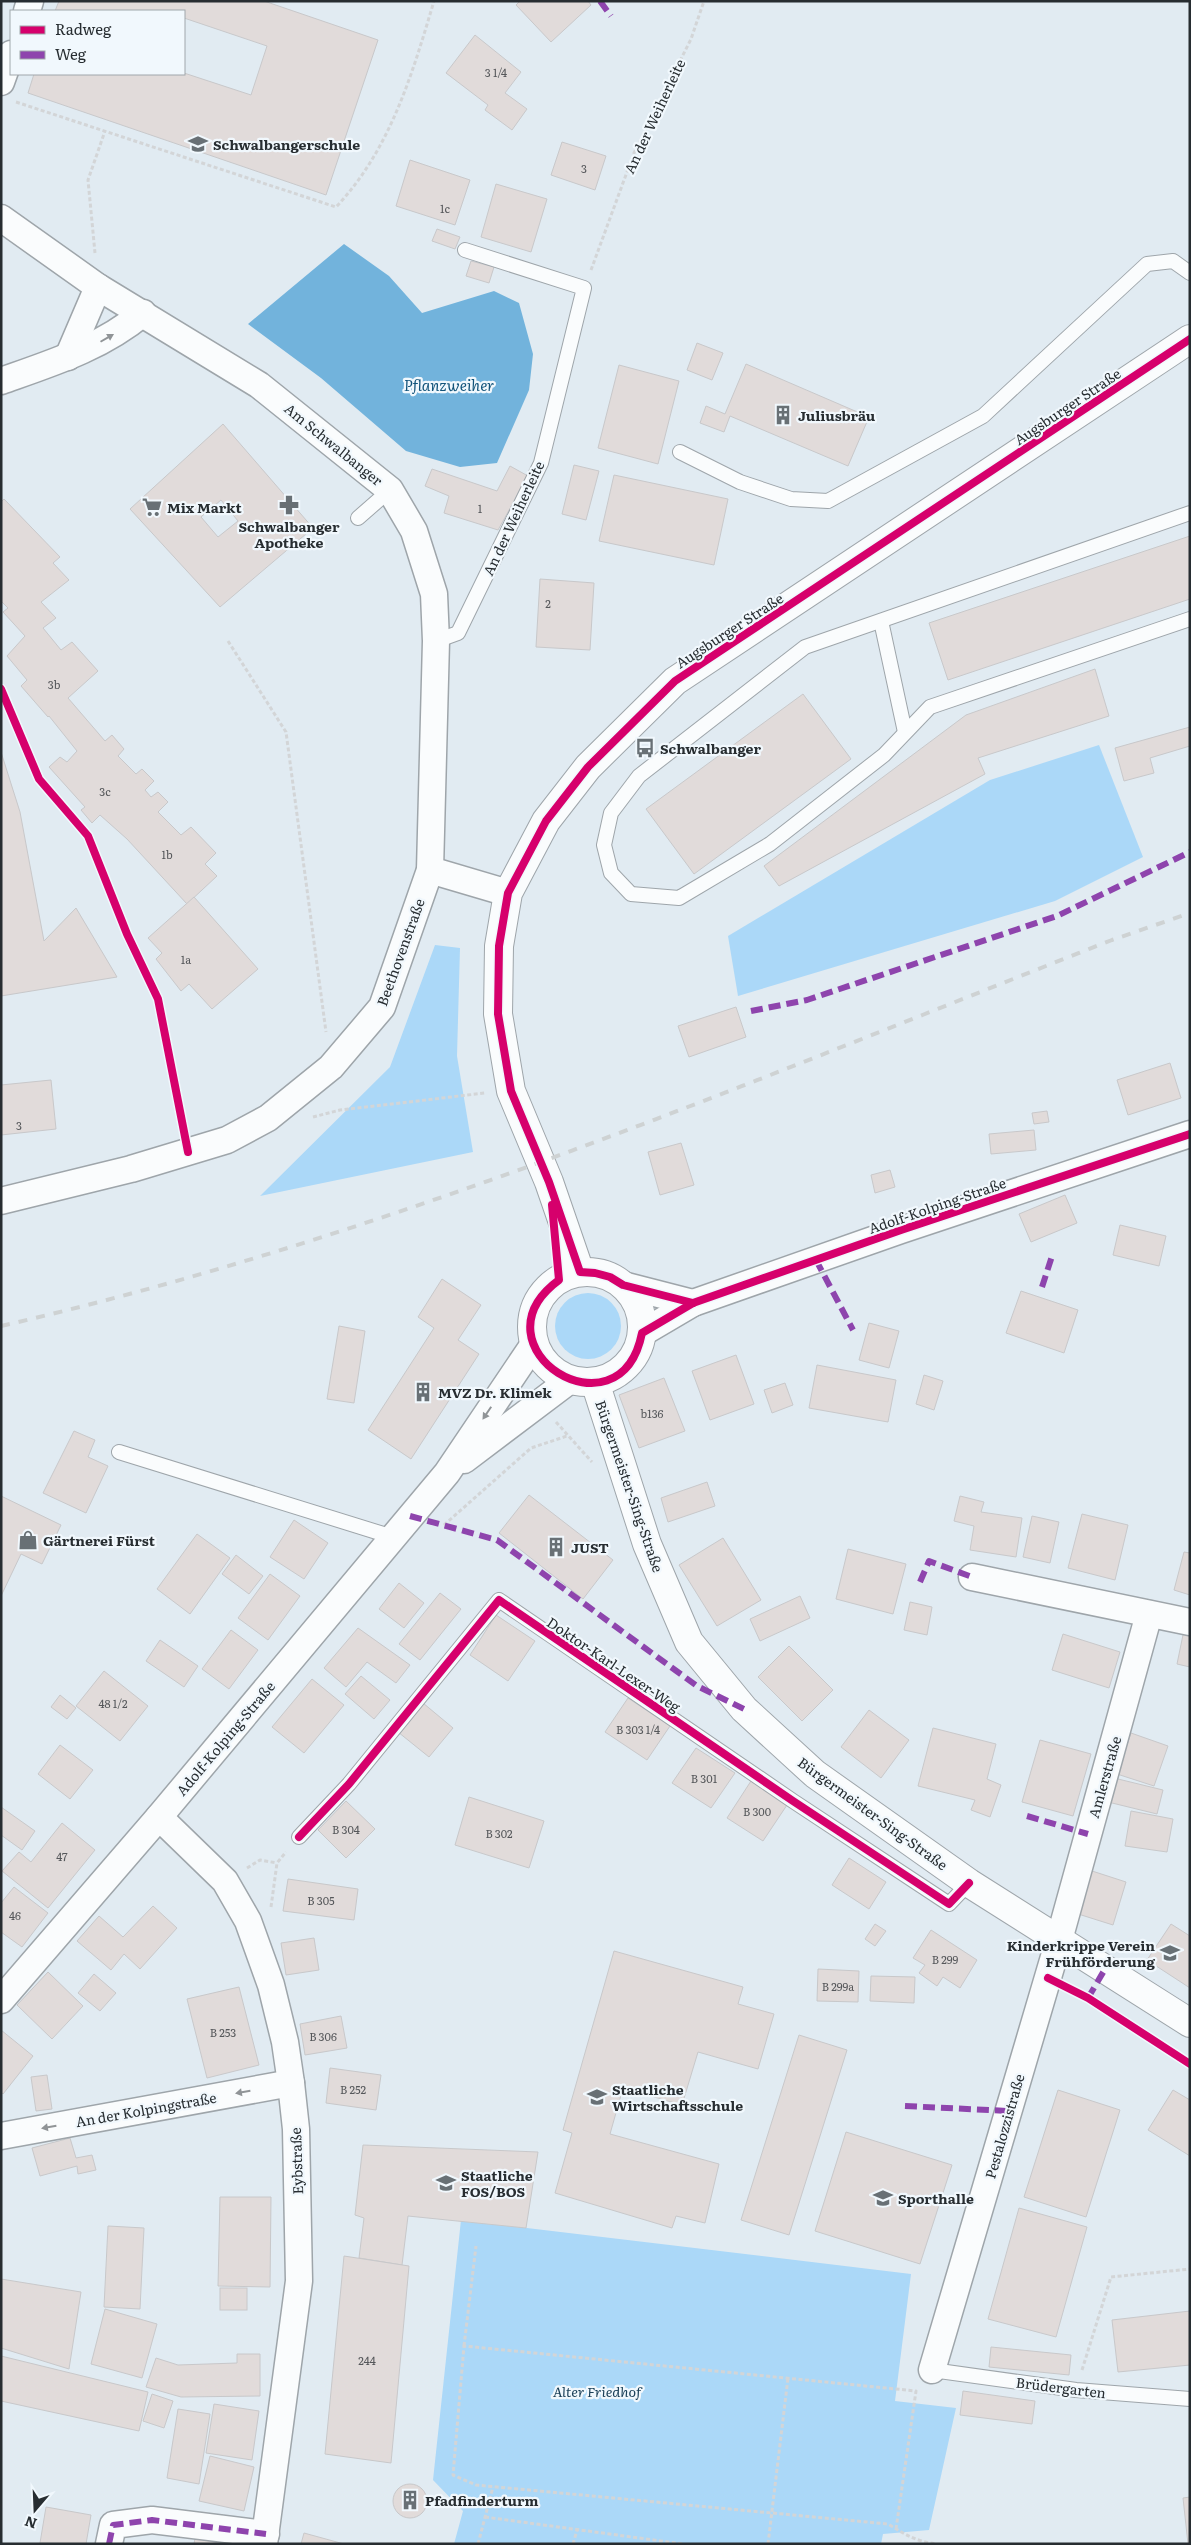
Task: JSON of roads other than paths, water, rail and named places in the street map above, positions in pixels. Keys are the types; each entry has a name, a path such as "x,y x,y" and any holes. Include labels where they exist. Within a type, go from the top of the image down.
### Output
{"main road":[{"name":"Augsburger Straße","path":"570,1276 549,1182 511,1090 498,1014 499,946 508,893 546,821 588,767 675,681 1190,339"},
{"path":"596,1272 610,1277 623,1285 638,1307 641,1315 642,1333 640,1343 631,1362 615,1375 582,1381 548,1366 534,1344 532,1320 536,1307 545,1292 570,1276 596,1272"},
{"name":"Bürgermeister-Sing-Straße","path":"582,1381 619,1457 648,1544 689,1642 744,1709 815,1774 969,1883 1190,2023"}],"street":[{"path":"6,91 10,61"},
{"name":"Am Schwalbanger","path":"1,218 98,286 259,385 390,490 414,531 434,594 436,641 430,870"},
{"path":"74,364 98,286"},
{"path":"1,380 74,364 93,347 124,329 143,313"},
{"path":"430,870 508,893"},
{"name":"Beethovenstraße","path":"1,1201 131,1169 227,1140 268,1118 331,1067 382,1007 430,870"},
{"name":"Adolf-Kolping-Straße","path":"642,1333 693,1302 901,1230 1190,1134"},
{"path":"623,1285 693,1302"},
{"name":"Adolf-Kolping-Straße","path":"4,1994 159,1817 447,1473 534,1344"},
{"name":"Adolf-Kolping-Straße","path":"447,1473 539,1403 582,1381"},
{"path":"972,1577 1190,1622"},
{"name":"Amlerstraße","path":"1059,1940 1149,1614"},
{"name":"Eybstraße","path":"159,1817 225,1881 248,1921 271,1985 285,2042 296,2129 299,2281 265,2539"},
{"name":"Pestalozzistraße","path":"932,2370 1059,1940"},
{"name":"An der Kolpingstraße","path":"1,2136 291,2083"},
{"path":"109,2544 113,2525 152,2520 265,2539"}],"lane":[{"name":"An der Weiherleite","path":"436,641 458,633 541,463 584,288 465,250"},
{"path":"680,452 740,482 757,488 791,499 828,501 983,416 1147,264 1173,261 1190,274"},
{"path":"358,518 390,490"},
{"path":"1190,513 805,647 639,776 611,813 604,845 611,873 631,894 679,898 770,844 884,755 930,707 1190,619"},
{"path":"881,621 905,732"},
{"path":"119,1452 394,1536"},
{"name":"Doktor-Karl-Lexer-Weg","path":"299,1837 349,1784 499,1600 793,1801 949,1904 969,1883"},
{"name":"Brüdergarten","path":"932,2370 1076,2390 1190,2399"}],"water":[{"name":"Pflanzweiher","path":"344,244 389,276 422,313 494,291 519,303 533,354 529,390 497,463 460,467 406,451 321,378 248,324"}],"railway":[{"path":"1,1326 144,1290 285,1249 425,1203 564,1154 1112,940 1190,913"}],"place":[{"name":"Schwalbangerschule","path":"198,144"},
{"name":"Juliusbräu","path":"783,415"},
{"name":"Schwalbanger Apotheke","path":"289,505"},
{"name":"Mix Markt","path":"152,507"},
{"name":"Schwalbanger","path":"645,748"},
{"name":"MVZ Dr. Klimek","path":"423,1392"},
{"name":"Gärtnerei Fürst","path":"28,1540"},
{"name":"JUST","path":"556,1547"},
{"name":"Kinderkrippe Verein Frühförderung","path":"1170,1953"},
{"name":"Staatliche Wirtschaftsschule","path":"597,2097"},
{"name":"Staatliche FOS/BOS","path":"446,2183"},
{"name":"Sporthalle","path":"883,2198"},
{"name":"Pfadfinderturm","path":"410,2500"}],"park label":[{"name":"Alter Friedhof","path":"597,2391"}]}
